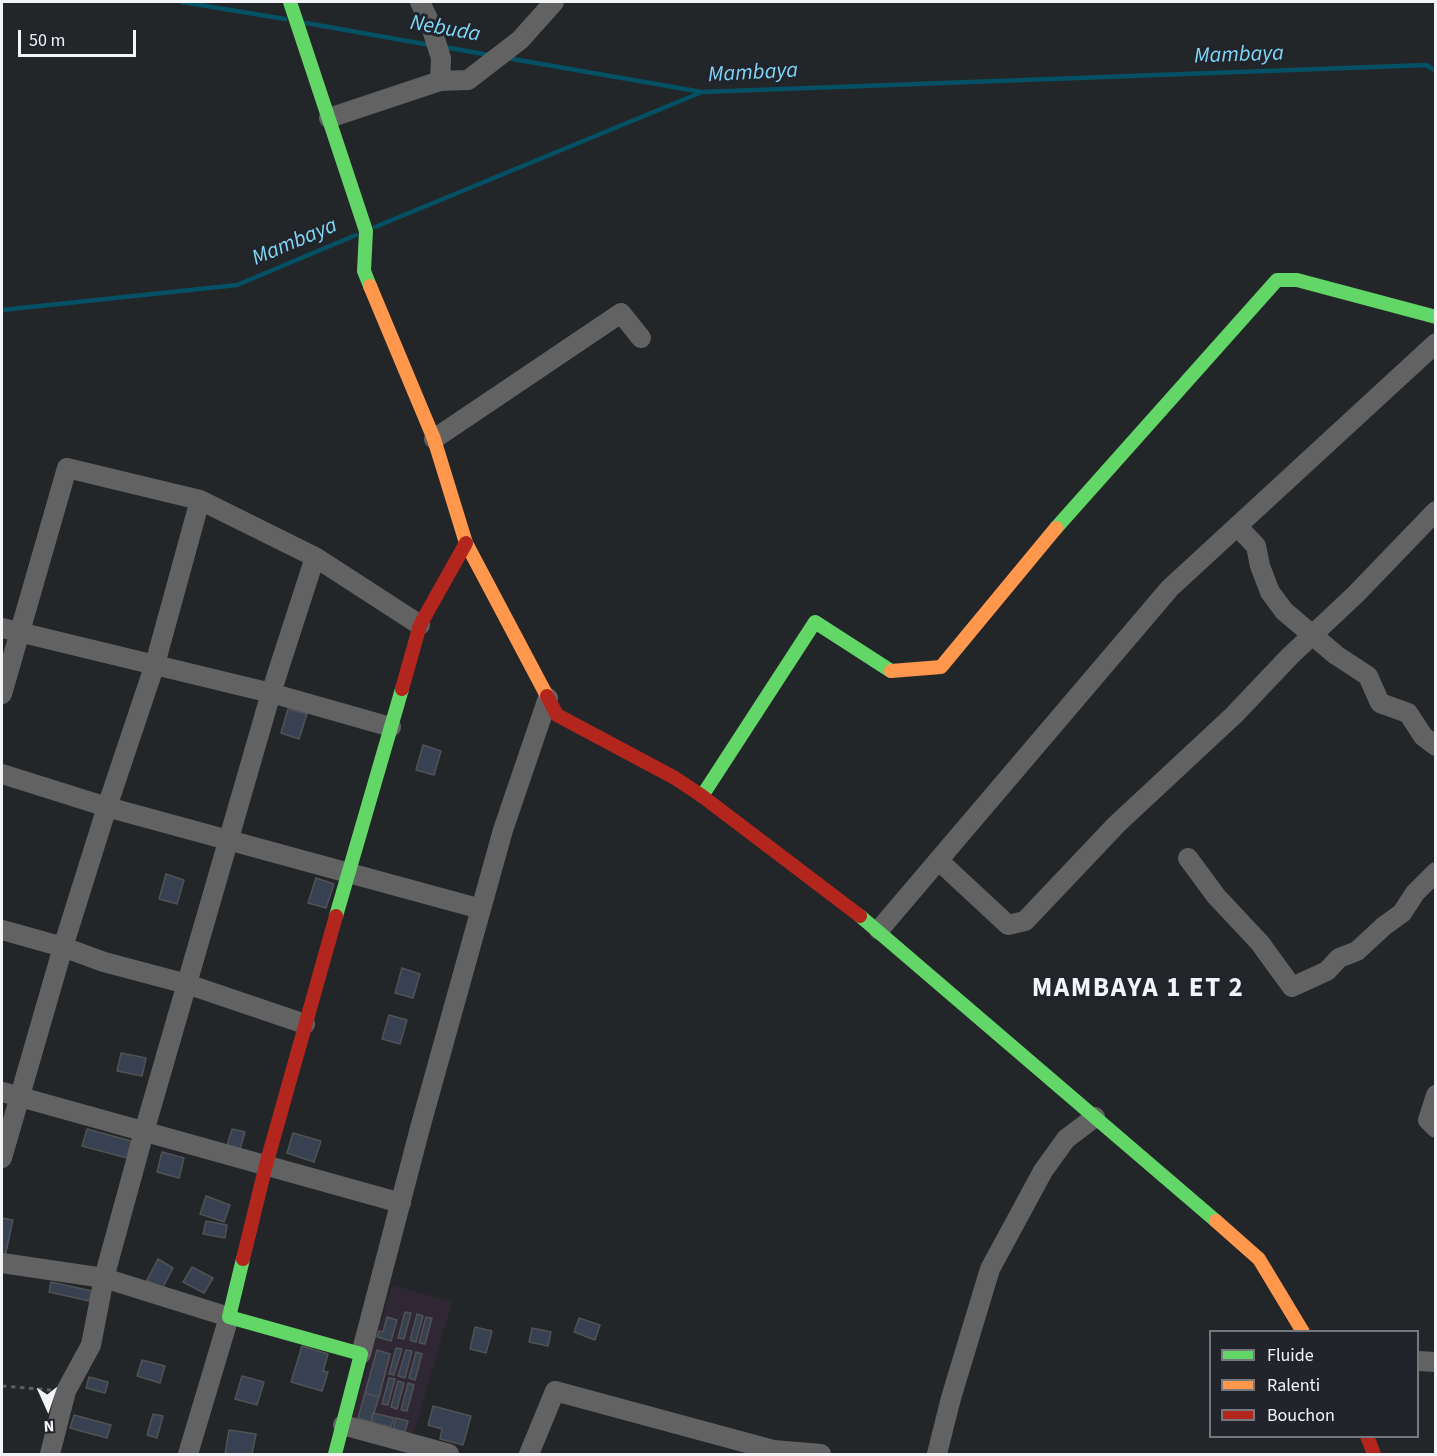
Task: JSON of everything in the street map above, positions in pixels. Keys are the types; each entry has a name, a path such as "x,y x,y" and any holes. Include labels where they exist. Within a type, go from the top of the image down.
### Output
{"street":[{"path":"290,2 366,231 364,271 434,439 466,543 557,715 675,778 702,796 879,930 1259,1259 1302,1330"},
{"path":"420,2 430,23 441,58 440,81"},
{"path":"329,118 440,81 468,80 520,40 554,2"},
{"path":"702,796 815,622 890,671 941,667 1045,540 1277,280 1298,280 1436,317"},
{"path":"434,439 621,314 641,338"},
{"path":"879,930 1170,588 1436,343"},
{"path":"2,694 10,630 67,468 200,500 315,557 420,625"},
{"path":"2,1158 10,1095 63,946 106,807 155,664 200,500"},
{"path":"938,860 1008,925 1025,921 1118,824 1234,715 1436,511"},
{"path":"1238,527 1256,546 1260,566 1270,592 1284,611 1336,655 1368,676 1380,703 1408,713 1423,736 1436,746"},
{"path":"188,1455 229,1317 266,1165 304,1024 420,625 466,543"},
{"path":"50,1455 66,1391 91,1345 104,1278 144,1132 271,693 315,557"},
{"path":"10,630 271,693 391,727"},
{"path":"335,1455 503,830 548,698"},
{"path":"2,774 106,807 481,909"},
{"path":"1188,858 1216,896 1260,943 1292,987 1327,971 1339,958 1358,951 1384,926 1402,913 1415,893 1436,872"},
{"path":"2,930 63,946 104,963 187,984 304,1024"},
{"path":"10,1095 401,1203"},
{"path":"1436,1095 1428,1120 1436,1128"},
{"path":"937,1455 951,1398 990,1269 1043,1171 1066,1139 1095,1117"},
{"path":"2,1263 104,1278 229,1317 362,1354"},
{"path":"1419,1361 1436,1362"},
{"path":"529,1455 555,1391 773,1450 821,1455"},
{"path":"343,1425 448,1455"},
{"path":"1367,1438 1374,1455"}],"path":[{"path":"2,1386 66,1391"}],"shaded area":[{"path":"392,1285 452,1302 412,1439 350,1424"}],"building":[{"path":"288,709 307,714 299,739 281,733"},
{"path":"423,745 441,751 434,775 416,770"},
{"path":"166,874 184,880 177,904 159,899"},
{"path":"316,878 334,884 326,908 308,903"},
{"path":"402,968 420,974 413,998 395,993"},
{"path":"389,1015 407,1020 400,1044 382,1039"},
{"path":"121,1053 146,1058 142,1076 117,1071"},
{"path":"87,1129 131,1141 127,1158 82,1146"},
{"path":"232,1129 245,1132 239,1153 226,1149"},
{"path":"293,1133 321,1141 314,1162 287,1153"},
{"path":"162,1152 184,1158 179,1178 157,1172"},
{"path":"206,1196 230,1205 224,1222 200,1214"},
{"path":"2,1218 13,1220 5,1256 2,1255"},
{"path":"206,1221 227,1225 225,1238 203,1234"},
{"path":"158,1259 173,1268 162,1289 147,1280"},
{"path":"192,1267 213,1278 204,1293 183,1282"},
{"path":"51,1282 92,1291 89,1301 49,1292"},
{"path":"405,1312 411,1313 404,1339 398,1338"},
{"path":"417,1314 423,1316 416,1342 410,1340"},
{"path":"387,1317 397,1320 391,1341 377,1337 379,1331 383,1332"},
{"path":"426,1317 432,1318 425,1344 419,1343"},
{"path":"579,1318 600,1325 595,1340 574,1332"},
{"path":"475,1327 492,1331 486,1353 470,1349"},
{"path":"532,1328 551,1332 548,1346 529,1342"},
{"path":"302,1346 328,1354 323,1371 328,1372 322,1391 291,1382"},
{"path":"396,1348 402,1349 394,1375 389,1374"},
{"path":"377,1350 390,1354 379,1397 365,1393"},
{"path":"406,1350 412,1351 405,1378 398,1376"},
{"path":"416,1352 422,1354 415,1380 409,1378"},
{"path":"142,1360 165,1366 160,1383 137,1376"},
{"path":"242,1376 264,1382 257,1405 235,1399"},
{"path":"89,1377 108,1382 105,1393 86,1388"},
{"path":"389,1378 395,1379 388,1405 382,1404"},
{"path":"398,1381 404,1383 397,1409 391,1407"},
{"path":"408,1383 414,1385 407,1411 401,1410"},
{"path":"365,1393 379,1397 371,1422 358,1418"},
{"path":"433,1406 471,1416 463,1445 440,1439 442,1429 428,1425"},
{"path":"373,1413 394,1418 391,1427 371,1422"},
{"path":"153,1414 163,1416 157,1438 147,1435"},
{"path":"74,1415 111,1425 107,1438 70,1428"},
{"path":"396,1418 408,1421 405,1432 393,1429"},
{"path":"229,1430 256,1434 252,1454 225,1454"}],"waterway":[{"name":"Nebuda","path":"182,2 285,19"},
{"name":"Nebuda","path":"306,23 430,45"},
{"name":"Nebuda","path":"444,47 489,55"},
{"name":"Nebuda","path":"507,58 702,92"},
{"name":"Mambaya","path":"375,227 702,92 1426,65 1436,71"},
{"name":"Mambaya","path":"2,310 237,285 356,235"}],"traffic: fast":[{"path":"290,2 366,231 364,271 370,286"},
{"path":"1056,528 1277,280 1297,280 1436,317"},
{"path":"702,796 815,622 891,671"},
{"path":"336,916 402,689"},
{"path":"860,916 1216,1221"},
{"path":"243,1259 229,1317 361,1354 335,1454"}],"traffic: slow":[{"path":"370,286 434,439 466,543 547,696"},
{"path":"891,671 941,667 1056,528"},
{"path":"1216,1221 1259,1259 1302,1330"}],"traffic: jam":[{"path":"402,689 420,625 466,543"},
{"path":"547,696 557,715 675,778 860,916"},
{"path":"243,1259 266,1165 336,916"},
{"path":"1368,1438 1374,1454"}],"district":[{"name":"MAMBAYA 1 ET 2","path":"1138,990"}]}
